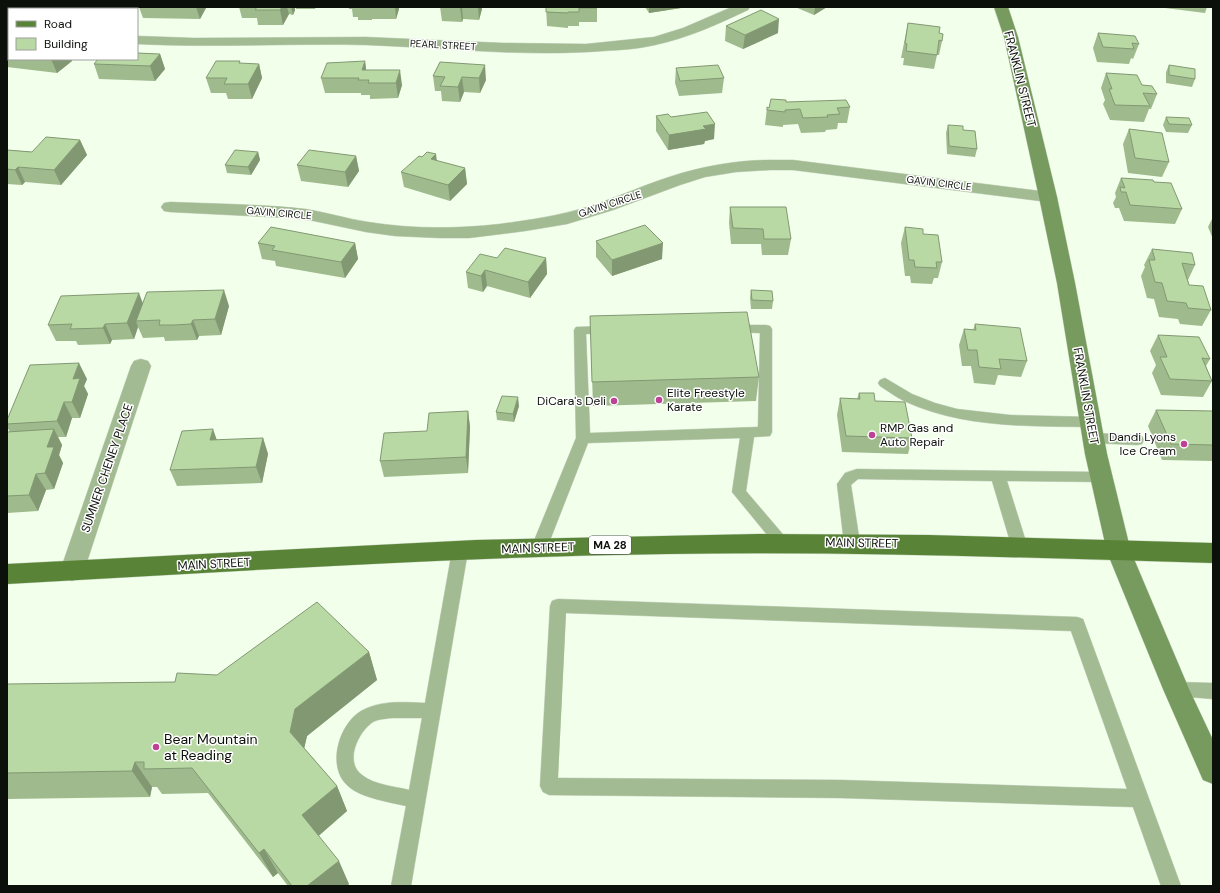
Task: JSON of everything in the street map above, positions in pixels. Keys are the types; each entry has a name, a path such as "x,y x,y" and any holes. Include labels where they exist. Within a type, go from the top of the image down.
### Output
{"main road":[{"name":"FRANKLIN STREET","path":"1001,7 1011,37 1048,197 1067,291 1091,430 1119,552 1176,689 1213,771"},
{"name":"MAIN STREET","path":"7,574 539,548 782,543 852,543 1119,552 1213,553"}],"street":[{"name":"PEARL STREET","path":"138,40 195,42 367,41 508,49 601,47 646,42 669,37 705,24 743,7"},
{"name":"GAVIN CIRCLE","path":"170,207 267,211 308,215 399,231 427,233 476,231 568,217 593,211 701,173 762,164 793,165 1048,197"},
{"name":"SUMNER CHENEY PLACE","path":"72,571 141,366"}],"lane":[{"path":"583,438 748,434 765,432 766,329 719,329"},
{"path":"539,548 583,438 580,330 619,330"},
{"path":"885,383 897,392 932,407 952,413 1091,430 1137,440"},
{"path":"748,434 739,492 782,543"},
{"path":"852,543 844,488 846,481 850,476 862,474 1101,478"},
{"path":"998,476 1020,548"},
{"path":"401,886 460,552"},
{"path":"1140,798 841,789 549,786 558,606 1077,624 1140,798 1171,886"},
{"path":"1176,689 1213,691"},
{"path":"416,800 367,786 355,781 348,770 346,752 351,734 355,727 375,712 392,710 432,711"}],"building":[{"path":"257,7 282,7 280,10 255,10"},
{"path":"546,7 597,8 579,8 579,12 568,13 546,12"},
{"path":"761,10 779,19 745,35 726,26"},
{"path":"908,23 940,27 939,33 943,34 942,41 939,40 937,55 906,51 907,44 905,43"},
{"path":"1098,33 1135,36 1139,44 1132,43 1134,49 1103,47"},
{"path":"138,53 160,54 150,66 94,64 97,60 138,60"},
{"path":"216,61 240,61 239,63 259,64 248,84 224,84 227,78 206,78"},
{"path":"365,61 362,70 400,70 396,83 368,83 369,80 358,80 359,78 321,78 327,63"},
{"path":"440,62 485,65 479,78 462,77 458,87 440,86 445,77 433,76"},
{"path":"718,65 724,78 680,81 676,68"},
{"path":"1169,65 1195,69 1195,79 1169,75"},
{"path":"1106,73 1137,75 1142,85 1152,86 1157,94 1143,93 1150,106 1115,105 1109,89 1112,89"},
{"path":"771,99 786,100 786,102 846,100 850,107 837,108 840,114 827,115 828,117 803,118 800,109 785,110 785,112 767,110"},
{"path":"707,112 715,124 703,126 706,129 669,135 656,116 668,114 671,117"},
{"path":"1166,117 1189,118 1192,125 1169,124"},
{"path":"948,125 963,126 963,130 975,131 977,149 949,146"},
{"path":"1129,129 1162,133 1169,162 1135,158"},
{"path":"46,137 80,140 54,170 18,167 15,170 7,169 7,150 32,152"},
{"path":"235,150 258,152 248,167 225,165"},
{"path":"309,150 356,156 345,172 297,165"},
{"path":"427,152 436,154 431,159 465,168 448,185 401,172 419,156 422,157"},
{"path":"1121,178 1171,183 1182,209 1130,205 1126,192 1121,192 1120,187 1125,188"},
{"path":"730,207 786,207 791,239 764,239 763,229 733,228"},
{"path":"645,225 663,243 612,260 596,241"},
{"path":"271,227 355,243 341,262 272,250 275,246 258,243"},
{"path":"905,227 923,229 923,234 938,235 942,262 936,262 937,268 915,267 914,260 909,260"},
{"path":"505,248 546,258 528,282 485,270 481,276 466,272 480,254 497,258"},
{"path":"1152,249 1192,253 1195,265 1182,263 1189,285 1203,286 1211,310 1188,308 1186,303 1167,301 1162,283 1155,282 1149,260 1155,260"},
{"path":"224,290 215,319 193,320 191,324 174,325 159,325 160,320 136,321 147,292"},
{"path":"751,290 772,291 773,301 752,300"},
{"path":"139,293 127,323 105,324 103,328 70,329 72,324 48,325 61,296"},
{"path":"747,312 759,377 592,382 590,316"},
{"path":"975,324 1020,328 1027,361 999,359 1001,369 979,367 977,350 968,350 964,329 976,330"},
{"path":"1158,335 1199,337 1210,359 1202,358 1212,381 1170,379 1160,357 1167,357"},
{"path":"79,363 73,379 80,378 72,402 64,402 57,421 7,424 7,420 30,365"},
{"path":"859,393 874,393 875,401 905,402 912,438 846,436 840,398 860,399"},
{"path":"502,396 518,397 513,414 496,412"},
{"path":"1156,410 1213,411 1213,445 1171,444"},
{"path":"468,411 466,457 380,461 384,433 427,431 429,413"},
{"path":"54,429 47,447 54,447 45,473 36,474 29,495 7,496 7,432"},
{"path":"213,429 210,440 263,438 256,467 170,470 182,431"},
{"name":"Bear Mountain at Reading","path":"317,602 369,652 295,709 290,732 337,786 302,815 339,861 307,886 292,886 264,849 259,853 192,768 144,769 144,762 135,762 132,771 7,773 7,684 175,682 177,673 217,675"}],"place":[{"name":"Elite Freestyle Karate","path":"659,400"},
{"name":"DiCara's Deli","path":"614,401"},
{"name":"RMP Gas and Auto Repair","path":"872,435"},
{"name":"Dandi Lyons Ice Cream","path":"1184,444"},
{"name":"Bear Mountain at Reading","path":"156,747"}]}
